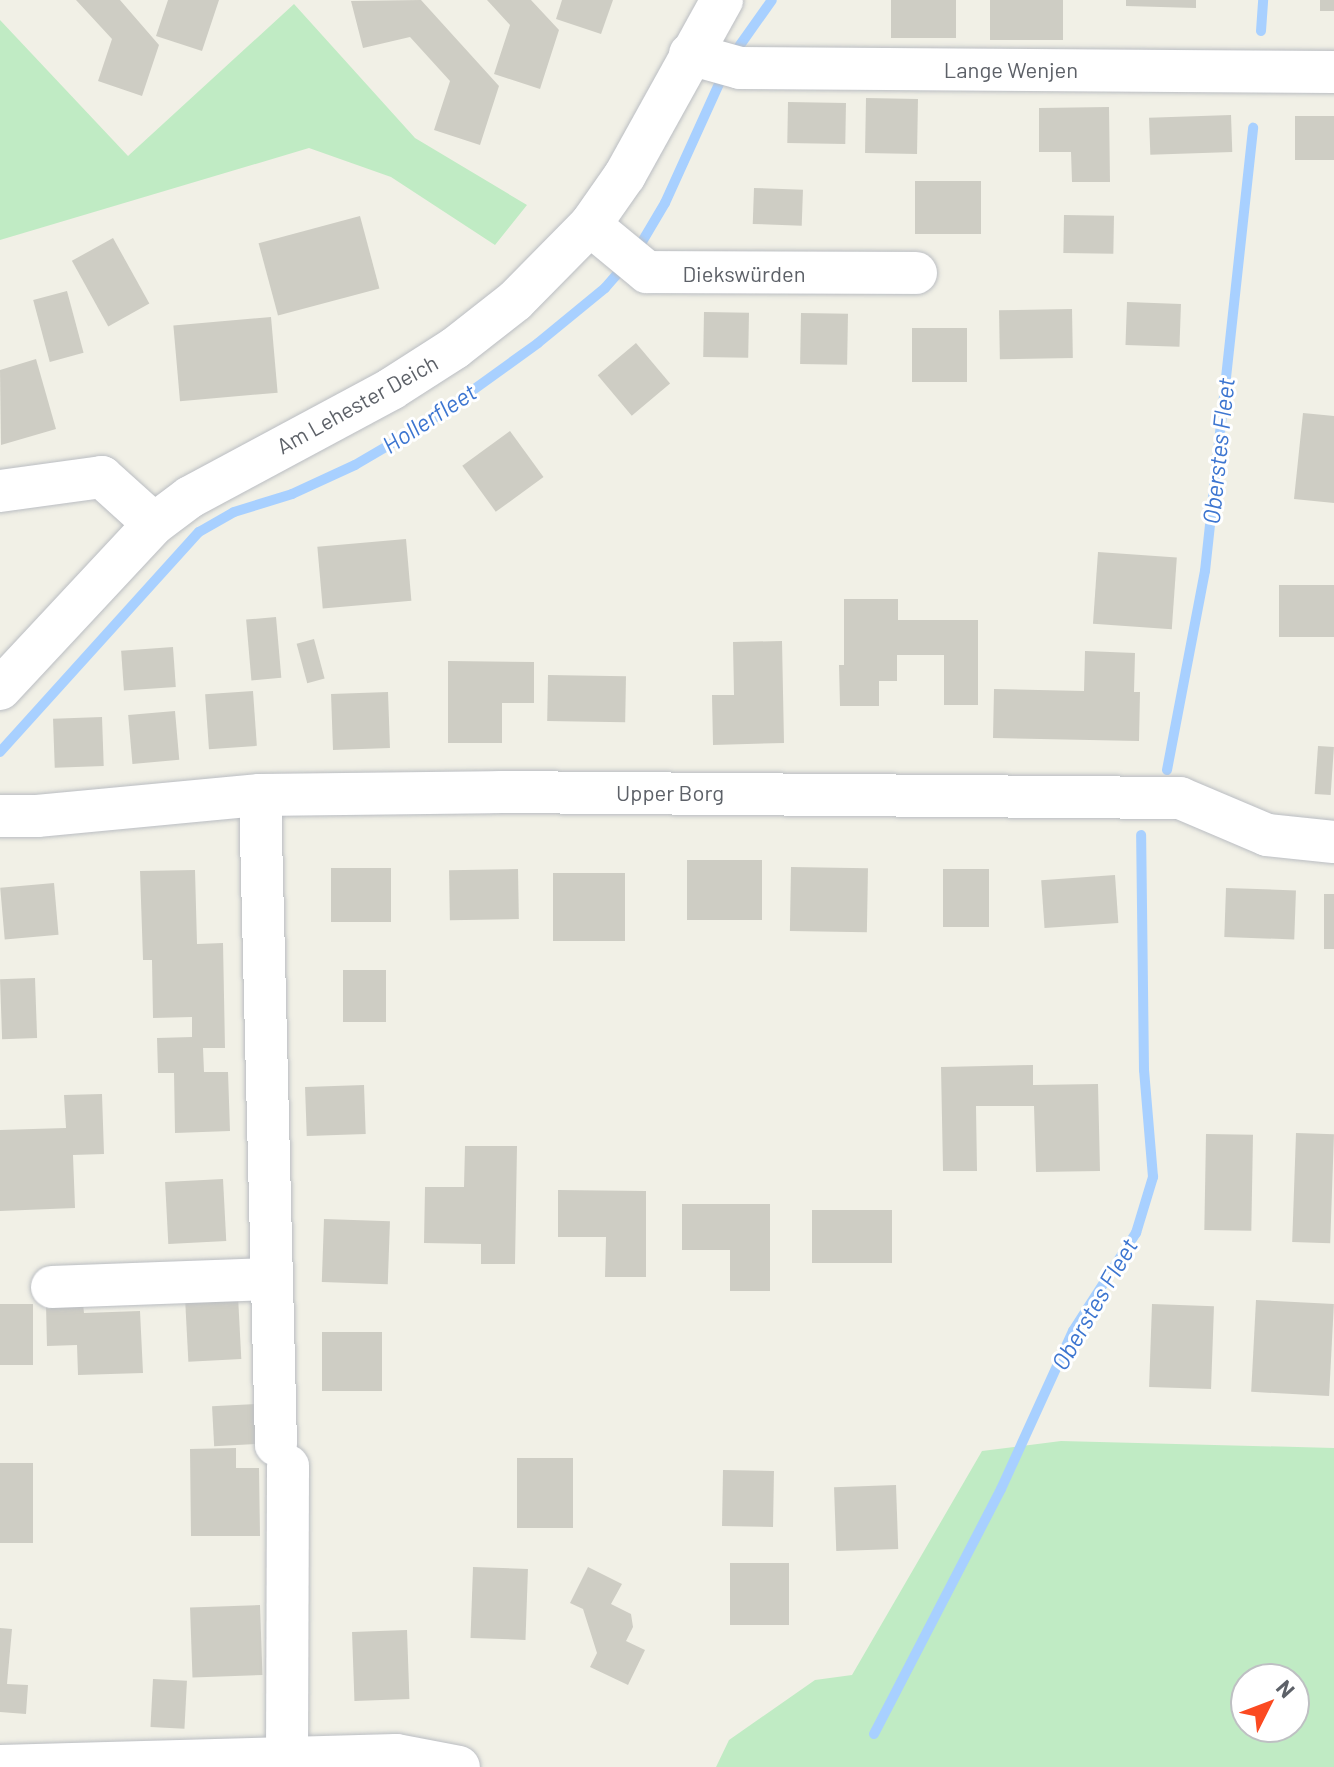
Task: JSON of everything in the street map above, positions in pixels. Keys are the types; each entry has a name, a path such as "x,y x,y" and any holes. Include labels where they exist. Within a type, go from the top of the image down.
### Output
{"street":[{"name":"Am Lehester Deich","path":"0,689 154,524 190,497 391,389 455,348 515,301 590,225 625,175 716,61 722,0"},
{"name":"Lange Wenjen","path":"716,61 1334,72"},
{"name":"Diekswürden","path":"590,225 647,272 916,273"},
{"path":"0,491 102,477 154,524"},
{"name":"Upper Borg","path":"0,816 37,816 260,795 823,794 1180,798 1267,835 1334,842"},
{"path":"260,795 269,1279 282,1455 287,1756"},
{"path":"52,1287 269,1279"},
{"path":"0,1766 287,1756 459,1767"}],"green space":[{"path":"294,4 415,138 527,205 495,245 391,177 309,148 0,240 0,20 128,156"},
{"path":"1061,1441 1334,1448 1334,1767 716,1767 729,1740 815,1680 852,1675 982,1451"}],"building":[{"path":"76,0 120,0 159,45 142,96 98,81 112,39"},
{"path":"168,0 219,0 202,51 156,36"},
{"path":"421,0 499,86 480,145 434,130 450,81 410,37 363,48 351,1"},
{"path":"487,0 531,0 559,30 540,89 494,74 510,25"},
{"path":"562,0 613,0 601,34 556,19"},
{"path":"891,0 956,0 956,38 891,38"},
{"path":"990,0 1063,0 1063,40 990,40"},
{"path":"1126,0 1196,0 1196,8 1126,6"},
{"path":"1320,0 1334,0 1334,11 1320,11"},
{"path":"866,98 918,99 917,154 865,153"},
{"path":"788,102 846,103 845,144 787,143"},
{"path":"1109,107 1110,182 1072,182 1071,152 1039,152 1039,108"},
{"path":"1231,115 1232,152 1150,155 1149,118"},
{"path":"1295,116 1334,116 1334,160 1295,160"},
{"path":"915,181 981,181 981,234 915,234"},
{"path":"754,188 803,190 802,226 753,224"},
{"path":"1064,215 1114,216 1113,254 1063,253"},
{"path":"360,216 379,288 278,316 259,243"},
{"path":"113,238 149,304 108,326 72,261"},
{"path":"67,291 84,353 50,362 33,300"},
{"path":"1127,302 1181,304 1179,347 1125,345"},
{"path":"1072,309 1073,358 1000,359 999,310"},
{"path":"704,312 749,313 748,358 703,357"},
{"path":"801,313 848,314 847,365 800,364"},
{"path":"271,317 278,393 180,401 173,326"},
{"path":"912,328 967,328 967,382 912,382"},
{"path":"636,343 670,384 632,416 598,375"},
{"path":"36,359 56,429 1,445 0,370"},
{"path":"1303,413 1334,416 1334,503 1294,499"},
{"path":"510,431 544,477 496,512 462,466"},
{"path":"406,539 411,601 323,609 317,547"},
{"path":"1098,552 1177,558 1172,629 1093,624"},
{"path":"1279,585 1334,585 1334,637 1279,637"},
{"path":"844,599 898,599 898,620 978,620 978,705 944,705 944,655 897,655 897,681 879,681 879,706 840,706 839,665 844,665"},
{"path":"276,617 281,678 251,680 246,620"},
{"path":"314,639 325,679 307,683 297,644"},
{"path":"782,641 784,743 713,745 712,695 734,695 733,642"},
{"path":"173,647 176,687 124,691 121,651"},
{"path":"1085,651 1135,653 1134,692 1140,692 1139,741 993,738 994,689 1084,691"},
{"path":"448,661 534,662 534,703 502,703 502,743 448,743"},
{"path":"548,675 626,676 625,722 547,721"},
{"path":"253,691 257,746 209,749 205,694"},
{"path":"388,692 390,748 333,750 331,694"},
{"path":"175,711 179,760 132,764 128,715"},
{"path":"102,717 104,766 55,768 53,719"},
{"path":"1318,746 1334,747 1331,795 1315,794"},
{"path":"687,860 762,860 762,920 687,920"},
{"path":"791,867 868,868 867,932 790,931"},
{"path":"331,868 391,868 391,922 331,922"},
{"path":"518,869 519,919 450,920 449,870"},
{"path":"943,869 989,869 989,927 943,927"},
{"path":"195,870 197,944 223,943 225,1048 203,1048 204,1072 228,1072 230,1131 175,1133 174,1073 158,1073 157,1038 192,1037 192,1017 153,1018 152,960 143,960 140,871"},
{"path":"553,873 625,873 625,941 553,941"},
{"path":"1115,875 1118,923 1045,928 1041,880"},
{"path":"54,883 59,935 5,940 0,888"},
{"path":"1226,888 1296,890 1294,939 1224,937"},
{"path":"1324,894 1334,894 1334,949 1324,949"},
{"path":"343,970 386,970 386,1022 343,1022"},
{"path":"35,978 37,1038 2,1039 0,979"},
{"path":"1033,1065 1033,1085 1098,1084 1100,1171 1036,1172 1034,1106 976,1106 977,1171 943,1171 941,1067"},
{"path":"364,1085 366,1134 307,1136 305,1087"},
{"path":"102,1094 104,1154 73,1155 75,1208 0,1211 0,1130 66,1128 64,1095"},
{"path":"1296,1133 1334,1134 1330,1243 1292,1242"},
{"path":"1206,1134 1253,1135 1251,1231 1204,1230"},
{"path":"465,1146 517,1146 515,1264 481,1264 481,1244 424,1243 425,1187 464,1187"},
{"path":"223,1179 226,1241 168,1244 165,1182"},
{"path":"558,1190 646,1191 646,1277 605,1277 606,1237 558,1237"},
{"path":"682,1204 770,1204 770,1291 730,1291 730,1250 682,1250"},
{"path":"812,1210 892,1210 892,1263 812,1263"},
{"path":"324,1219 390,1221 388,1284 322,1282"},
{"path":"238,1296 241,1359 188,1362 185,1299"},
{"path":"1256,1300 1334,1304 1329,1396 1251,1392"},
{"path":"0,1304 33,1304 33,1365 0,1365"},
{"path":"83,1304 84,1313 140,1311 143,1373 78,1375 77,1345 47,1346 46,1305"},
{"path":"1152,1304 1214,1306 1211,1389 1149,1387"},
{"path":"322,1332 382,1332 382,1391 322,1391"},
{"path":"257,1404 259,1444 214,1446 212,1406"},
{"path":"236,1448 236,1468 259,1468 260,1536 191,1536 190,1449"},
{"path":"517,1458 573,1458 573,1528 517,1528"},
{"path":"0,1463 33,1463 33,1543 0,1543"},
{"path":"723,1470 774,1471 773,1527 722,1526"},
{"path":"896,1485 898,1549 836,1551 834,1487"},
{"path":"730,1563 789,1563 789,1625 730,1625"},
{"path":"473,1567 528,1569 525,1640 471,1638"},
{"path":"588,1567 622,1584 611,1604 631,1614 633,1627 626,1641 645,1650 628,1685 590,1667 597,1653 583,1609 570,1603"},
{"path":"260,1605 262,1675 192,1677 190,1607"},
{"path":"0,1628 12,1629 7,1684 28,1685 26,1714 0,1712"},
{"path":"407,1630 409,1699 354,1701 352,1632"},
{"path":"153,1679 187,1681 184,1729 150,1727"}],"waterway":[{"name":"Hollerfleet","path":"733,55 772,0"},
{"name":"Oberstes Fleet","path":"1261,31 1263,0"},
{"name":"Hollerfleet","path":"636,252 665,203 724,73"},
{"name":"Oberstes Fleet","path":"1167,770 1205,571 1253,128"},
{"name":"Hollerfleet","path":"0,752 199,532 234,512 292,494 355,465 430,421 538,343 605,288 626,264"},
{"name":"Oberstes Fleet","path":"874,1734 1001,1489 1073,1331 1136,1233 1153,1177 1144,1070 1141,835"}]}
